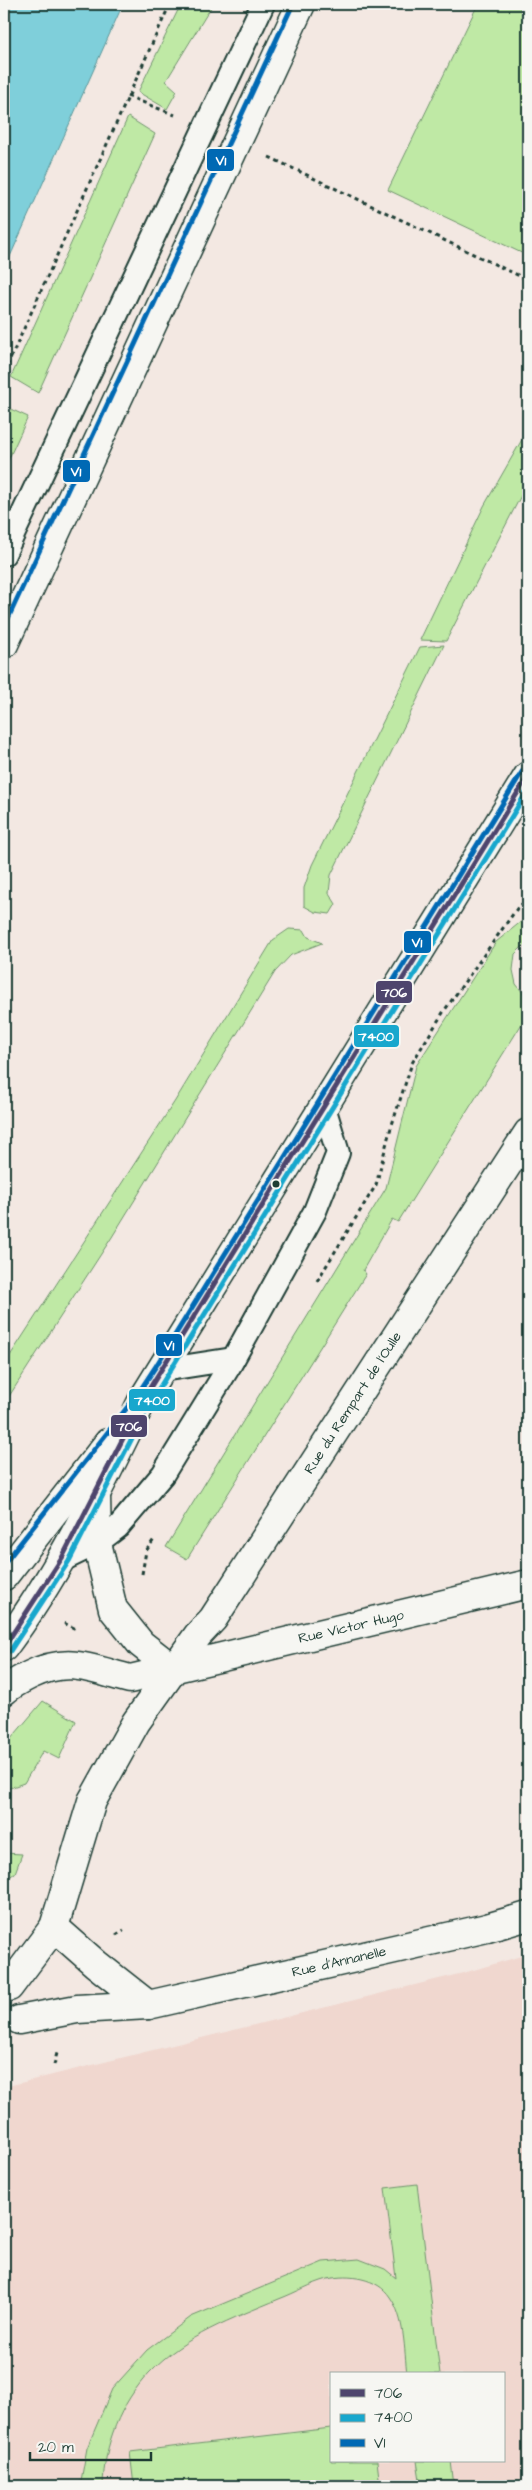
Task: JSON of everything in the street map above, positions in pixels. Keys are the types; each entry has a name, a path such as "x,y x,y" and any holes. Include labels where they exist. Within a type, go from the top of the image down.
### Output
{"street":[{"path":"4,644 301,4"},
{"path":"4,1576 143,1399 162,1370 528,776"},
{"name":"Rue du Rempart de l'Oulle","path":"54,1927 92,1801 136,1722 198,1635 213,1619 528,1133"},
{"path":"4,1647 44,1614 58,1562 96,1494 143,1399"},
{"path":"96,1494 97,1543 113,1610 141,1644 173,1669"},
{"name":"Rue Victor Hugo","path":"4,1691 11,1684 49,1666 74,1664 130,1679 528,1584"},
{"name":"Rue d'Annanelle","path":"11,2028 77,2009 148,2005 487,1928 528,1916"},
{"path":"11,2028 20,2001 6,1985 54,1927 96,1964 148,2005"}],"lane":[{"path":"4,554 263,4"},
{"path":"58,1562 97,1543 118,1528 163,1474 233,1359 315,1211 338,1153 324,1107"},
{"path":"162,1370 233,1359"}],"path":[{"path":"4,373 170,4"},
{"path":"127,96 184,118"},
{"path":"266,156 528,280"},
{"path":"44,1614 78,1630"},
{"path":"54,2065 57,2053"}],"shaded area":[{"path":"528,1954 528,2486 4,2486 4,2087 467,1972"}],"green space":[{"path":"181,4 213,4 166,81 177,91 167,109 138,92"},
{"path":"478,4 528,4 528,256 388,190"},
{"path":"128,117 155,134 38,393 11,377"},
{"path":"4,406 28,417 4,469"},
{"path":"528,429 528,482 446,641 420,640 484,506"},
{"path":"444,645 331,875 329,893 336,904 330,914 315,912 304,906 304,888 312,865 420,647"},
{"path":"528,916 528,941 515,954 513,970 516,984 528,999 528,1014 398,1222 392,1219 363,1270 366,1274 187,1559 166,1547 386,1188 416,1066 496,942"},
{"path":"289,929 304,930 308,937 322,943 291,955 275,972 112,1237 4,1404 4,1365 175,1101 273,940"},
{"path":"43,1701 76,1721 59,1759 43,1751 24,1783 4,1790 4,1747"},
{"path":"4,1853 22,1854 15,1873 4,1881"},
{"path":"417,2184 440,2372 407,2372 399,2314 390,2297 378,2285 353,2277 322,2281 210,2329 178,2348 163,2360 139,2385 115,2426 107,2455 103,2486 80,2486 87,2448 112,2389 147,2350 191,2317 323,2262 359,2259 385,2269 396,2278 385,2188"},
{"path":"330,2428 330,2462 377,2462 380,2486 134,2486 130,2452"},
{"path":"417,2462 451,2462 454,2486 421,2486"}],"water":[{"path":"4,4 123,4 4,270"}],"transit line":[{"name":"V1","path":"4,627 293,4"},
{"name":"V1","path":"4,1564 137,1395 156,1366 522,772"},
{"name":"706","path":"4,1647 62,1558 143,1399 528,776"},
{"name":"7400","path":"10,1651 69,1561 150,1403 528,790"}]}
